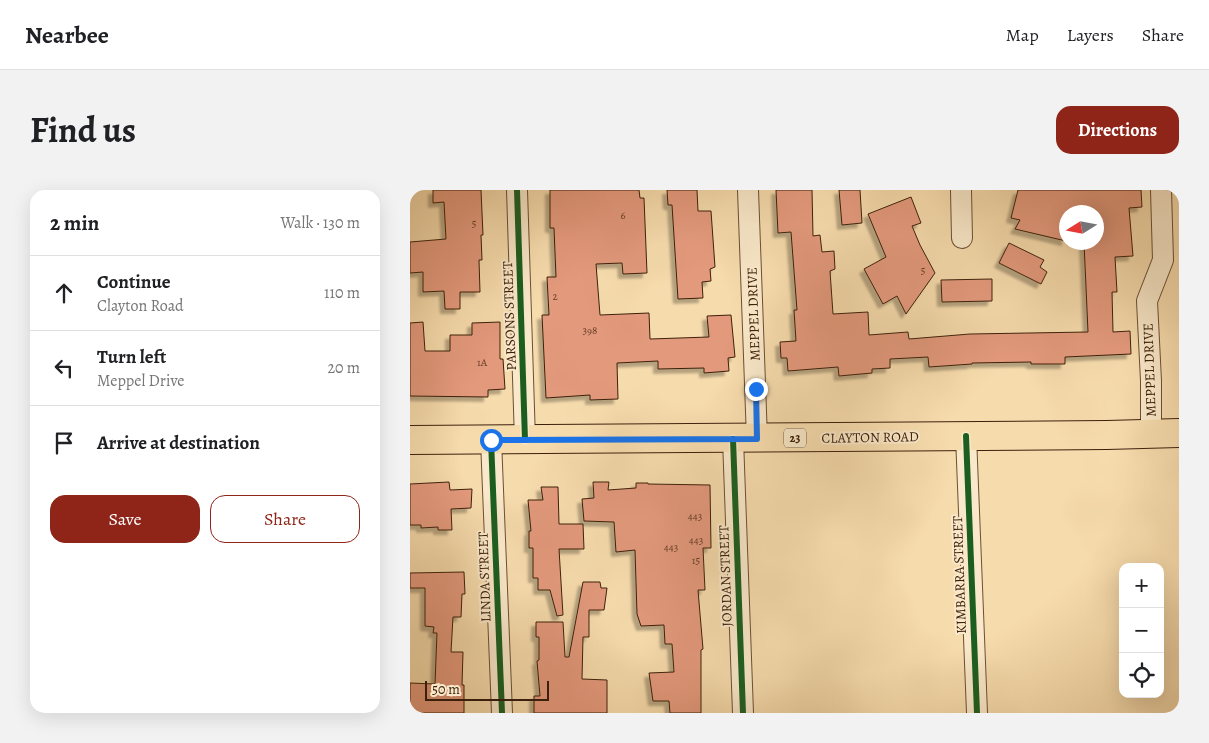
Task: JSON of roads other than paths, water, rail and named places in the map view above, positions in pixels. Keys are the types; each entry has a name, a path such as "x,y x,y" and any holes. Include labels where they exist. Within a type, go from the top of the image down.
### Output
{"main road":[{"name":"CLAYTON ROAD","path":"410,440 745,439 1151,434 1179,432"}],"street":[{"name":"PARSONS STREET","path":"517,190 525,440"},
{"name":"MEPPEL DRIVE","path":"745,439 748,190"},
{"path":"961,190 962,238"},
{"name":"MEPPEL DRIVE","path":"1151,434 1147,301 1162,260 1161,190"},
{"name":"KIMBARRA STREET","path":"966,436 977,713"},
{"name":"JORDAN STREET","path":"743,713 745,439"},
{"name":"LINDA STREET","path":"491,440 502,713"}]}
